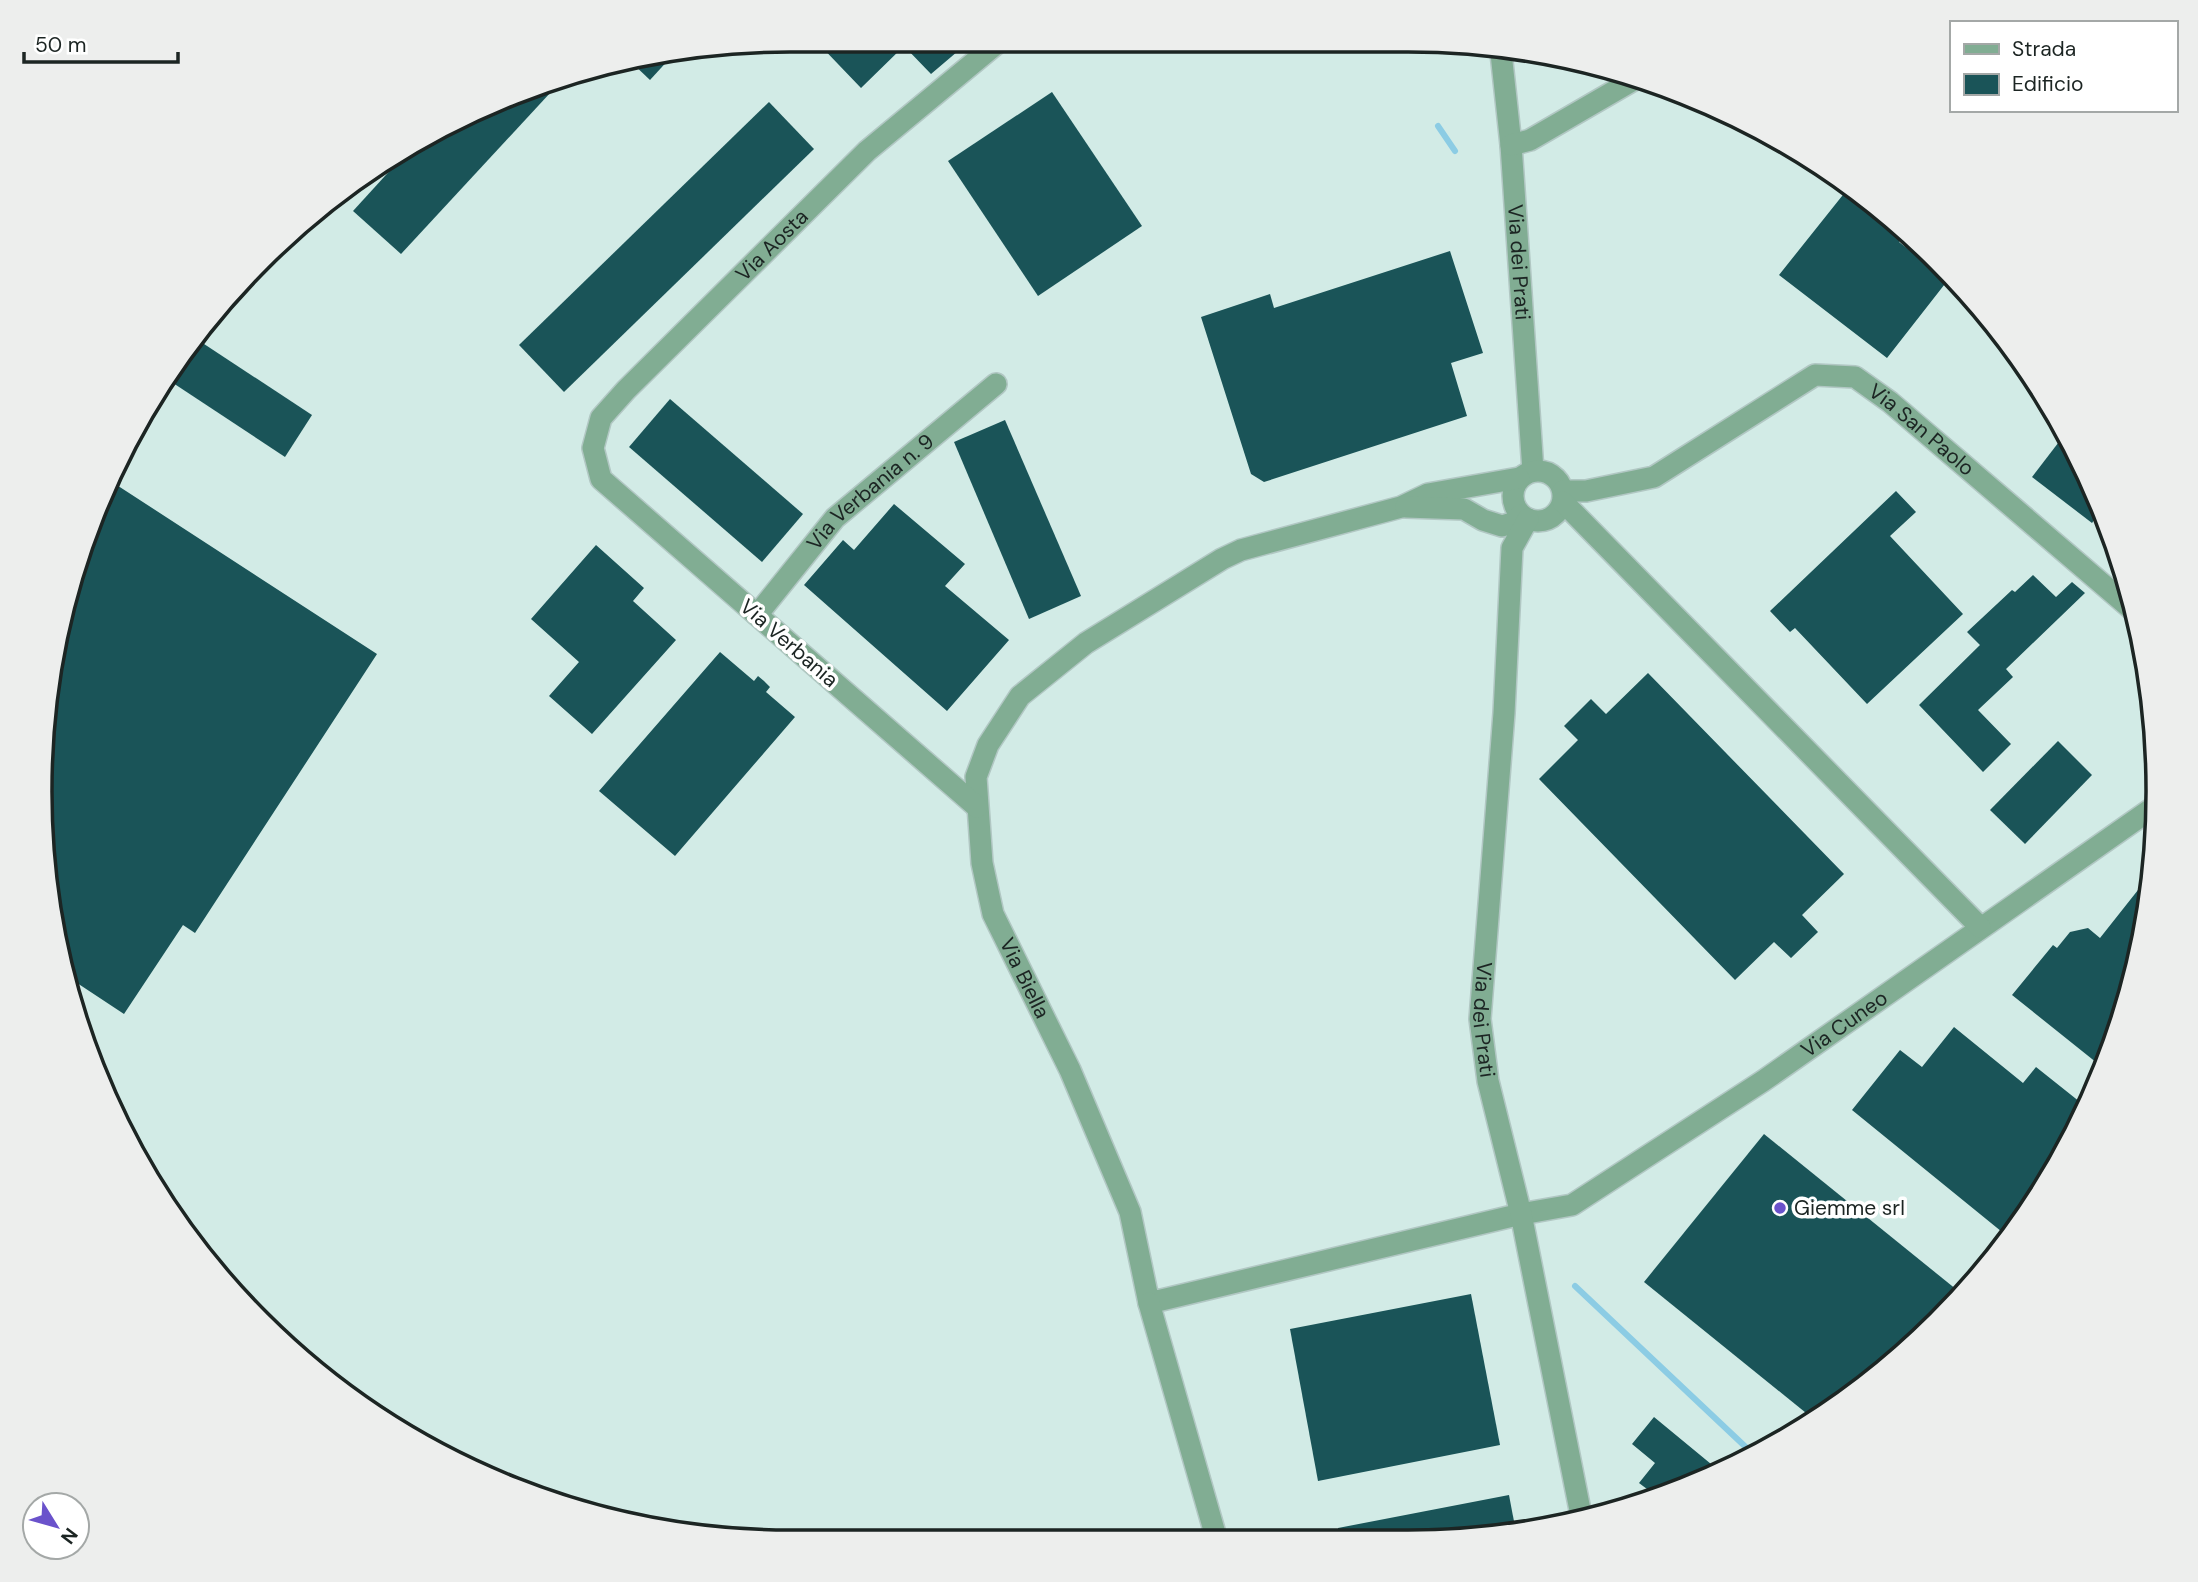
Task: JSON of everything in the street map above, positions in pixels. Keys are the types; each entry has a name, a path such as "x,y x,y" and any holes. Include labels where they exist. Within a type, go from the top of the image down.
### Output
{"street":[{"name":"Via Aosta","path":"601,479 593,448 601,418 626,390 867,151 987,52"},
{"name":"Via dei Prati","path":"1502,59 1511,145 1526,475"},
{"path":"1511,145 1530,140 1624,86"},
{"name":"Via San Paolo","path":"1563,497 1654,477 1815,375 1855,377 1890,402 2120,599"},
{"name":"Via Verbania n. 9","path":"757,615 835,518 996,384"},
{"path":"1549,472 1561,484 1563,497 1559,510 1553,517 1545,520 1524,517 1513,501 1513,493 1526,475 1549,472"},
{"name":"Via Biella","path":"1214,1530 1149,1303 1130,1212 1070,1070 993,914 982,863 976,776 988,745 1020,696 1086,643 1222,559 1241,550 1401,507 1428,494 1526,475"},
{"name":"Via Verbania","path":"601,479 977,807"},
{"path":"1563,497 1980,927"},
{"name":"Via Biella","path":"1401,507 1464,509 1483,520 1502,526 1524,517"},
{"name":"Via dei Prati","path":"1524,517 1512,548 1504,713 1480,1019 1488,1081 1521,1214 1580,1508"},
{"name":"Via Cuneo","path":"1521,1214 1572,1205 1763,1081 2145,813"},
{"path":"1149,1303 1521,1214"}],"building":[{"path":"826,52 898,52 861,88"},
{"path":"910,52 957,52 931,74"},
{"path":"665,64 650,80 638,69"},
{"path":"1052,92 1142,226 1038,296 948,161"},
{"path":"549,94 401,254 353,211 388,172 422,151 508,109"},
{"path":"769,102 814,149 564,392 519,345"},
{"path":"1843,195 1894,236 1944,285 1887,358 1779,275"},
{"path":"1450,251 1483,353 1451,363 1467,416 1264,482 1251,474 1201,317 1270,294 1274,308"},
{"path":"203,343 312,415 285,457 175,384"},
{"path":"670,399 803,514 762,562 629,447"},
{"path":"1005,420 1081,596 1029,619 954,442"},
{"path":"2058,443 2089,508 2094,521 2092,523 2032,477"},
{"path":"119,486 377,654 195,933 183,925 124,1014 79,984 59,887 52,791 59,695 67,647 92,554"},
{"path":"1896,491 1916,512 1890,536 1963,614 1867,704 1795,628 1790,632 1770,611"},
{"path":"894,504 965,564 945,586 1009,640 947,711 804,585 843,540 854,550"},
{"path":"596,545 644,588 633,601 676,640 592,734 549,696 579,662 531,619"},
{"path":"2033,575 2056,597 2072,582 2085,593 2006,669 2013,677 1978,710 2011,744 1983,772 1919,705 1980,645 1967,632 2012,590 2015,592"},
{"path":"720,652 754,681 758,676 764,681 770,687 766,692 795,717 675,856 599,791"},
{"path":"1648,673 1844,874 1802,915 1818,932 1791,958 1774,942 1735,980 1539,779 1578,740 1564,726 1591,699 1606,714"},
{"path":"2058,741 2092,775 2025,844 1990,810"},
{"path":"2138,890 2120,982 2094,1061 2012,995 2053,945 2057,948 2070,932 2088,928 2100,938"},
{"path":"1954,1027 2023,1083 2036,1067 2077,1100 2047,1160 2000,1231 1852,1110 1900,1050 1922,1067"},
{"name":"Giemme srl","path":"1764,1134 1953,1287 1894,1346 1857,1377 1805,1412 1644,1282"},
{"path":"1471,1294 1500,1445 1318,1481 1290,1329"},
{"path":"1654,1417 1711,1464 1647,1489 1639,1483 1655,1463 1632,1444"},
{"path":"1509,1495 1514,1521 1407,1530 1338,1528"}],"waterway":[{"path":"1438,126 1455,151"},
{"path":"1575,1286 1746,1447"}],"place":[{"name":"Giemme srl","path":"1780,1208"}]}
